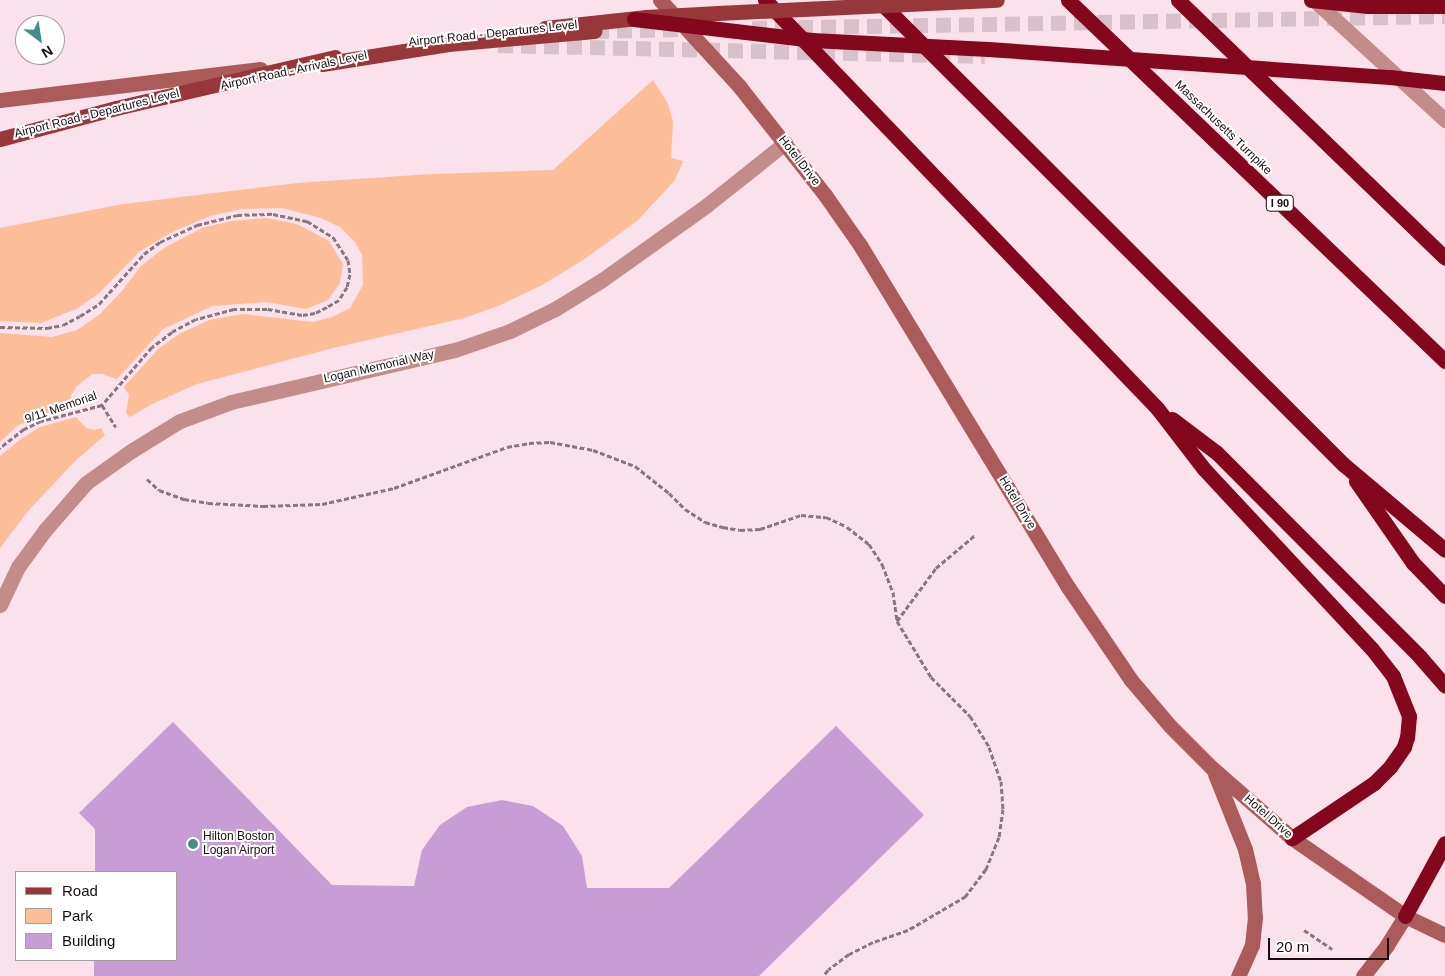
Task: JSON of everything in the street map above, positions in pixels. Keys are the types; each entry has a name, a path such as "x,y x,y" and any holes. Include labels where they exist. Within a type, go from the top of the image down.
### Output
{"highway":[{"path":"765,0 1157,408 1204,469 1380,658 1393,676 1408,716 1407,737 1404,747 1390,767 1360,793 1292,838"},
{"path":"878,0 1343,464 1445,550"},
{"name":"Massachusetts Turnpike","path":"1068,0 1445,361"},
{"path":"1178,0 1445,258"},
{"path":"1312,0 1368,6 1445,6"},
{"path":"634,19 812,40 997,50 1390,77 1445,83"},
{"path":"1157,408 1217,453 1420,657 1445,686"},
{"path":"1343,464 1413,563 1445,596"},
{"path":"1405,916 1445,843"}],"main road":[{"name":"Hotel Drive","path":"660,0 739,86 825,195 860,245 1097,634 1142,693 1170,726 1212,768 1292,838 1405,916 1445,935"},
{"name":"Airport Road - Departures Level","path":"0,139 116,108 335,57 413,43 634,19 785,9 997,0"},
{"name":"Airport Road - Arrivals Level","path":"0,144 190,93 361,57 448,44 594,31"},
{"path":"0,93 335,57"},
{"path":"0,100 361,57"},
{"path":"1212,768 1236,825 1254,883 1255,917 1252,946 1238,976"},
{"path":"1363,976 1387,945 1405,916"}],"street":[{"path":"1312,0 1445,120"},
{"name":"Logan Memorial Way","path":"0,605 18,567 45,530 86,483 131,451 180,420 231,402 455,350 510,331 555,309 602,280 707,205 785,143"}],"path":[{"name":"9/11 Memorial","path":"0,327 47,328 63,324 80,316 98,304 144,254 160,242 215,219 244,214 273,214 291,217 322,229 343,249 348,260 350,274 347,287 340,300 315,313 302,314 252,308 216,312 196,319 172,332 152,347 102,405 41,421 24,430 0,448"},
{"path":"102,405 117,428"},
{"path":"147,479 159,490 184,499 208,503 263,506 322,504 369,495 411,483 507,448 536,443 571,446 616,457 635,466 669,493 685,509 705,522 722,527 740,530 760,529 801,515 826,517 847,527 869,544 882,564 893,592 897,621 931,677 970,716 989,747 1002,781 1003,810 999,837 986,869 966,896 908,930 873,942 849,954 823,976"},
{"path":"897,621 936,568 975,535"},
{"path":"1304,930 1332,949"}],"green space":[{"path":"653,80 668,104 673,122 671,158 683,161 675,180 637,221 583,260 542,285 498,306 464,318 333,348 197,384 152,404 130,417 126,413 129,395 124,387 158,349 179,334 209,320 243,314 313,322 332,317 350,308 363,285 362,255 355,242 340,227 321,218 282,208 242,209 210,216 172,232 140,251 99,293 78,308 41,323 0,321 0,228 123,204 297,183 431,174 553,170"},
{"path":"266,218 297,224 329,241 343,264 340,283 328,300 306,309 266,302 212,306 163,329 117,379 102,374 92,374 76,387 71,395 71,406 40,415 17,426 0,442 0,333 52,337 77,330 100,314 121,292 141,266 164,248 202,228 231,221"},
{"path":"76,417 86,428 95,430 101,428 105,435 75,461 28,511 0,548 0,456 40,427"}],"building":[{"name":"Hilton Boston Logan Airport","path":"173,722 332,885 414,886 422,850 440,825 467,807 502,800 533,806 563,826 582,856 587,888 669,888 836,726 924,815 759,976 94,976 94,961 178,961 178,871 95,871 95,829 79,813"}],"tunnel":[{"path":"752,28 1445,16"},
{"path":"594,31 681,29"},
{"path":"498,45 985,56"}],"place":[{"name":"Hilton Boston Logan Airport","path":"193,844"}]}
